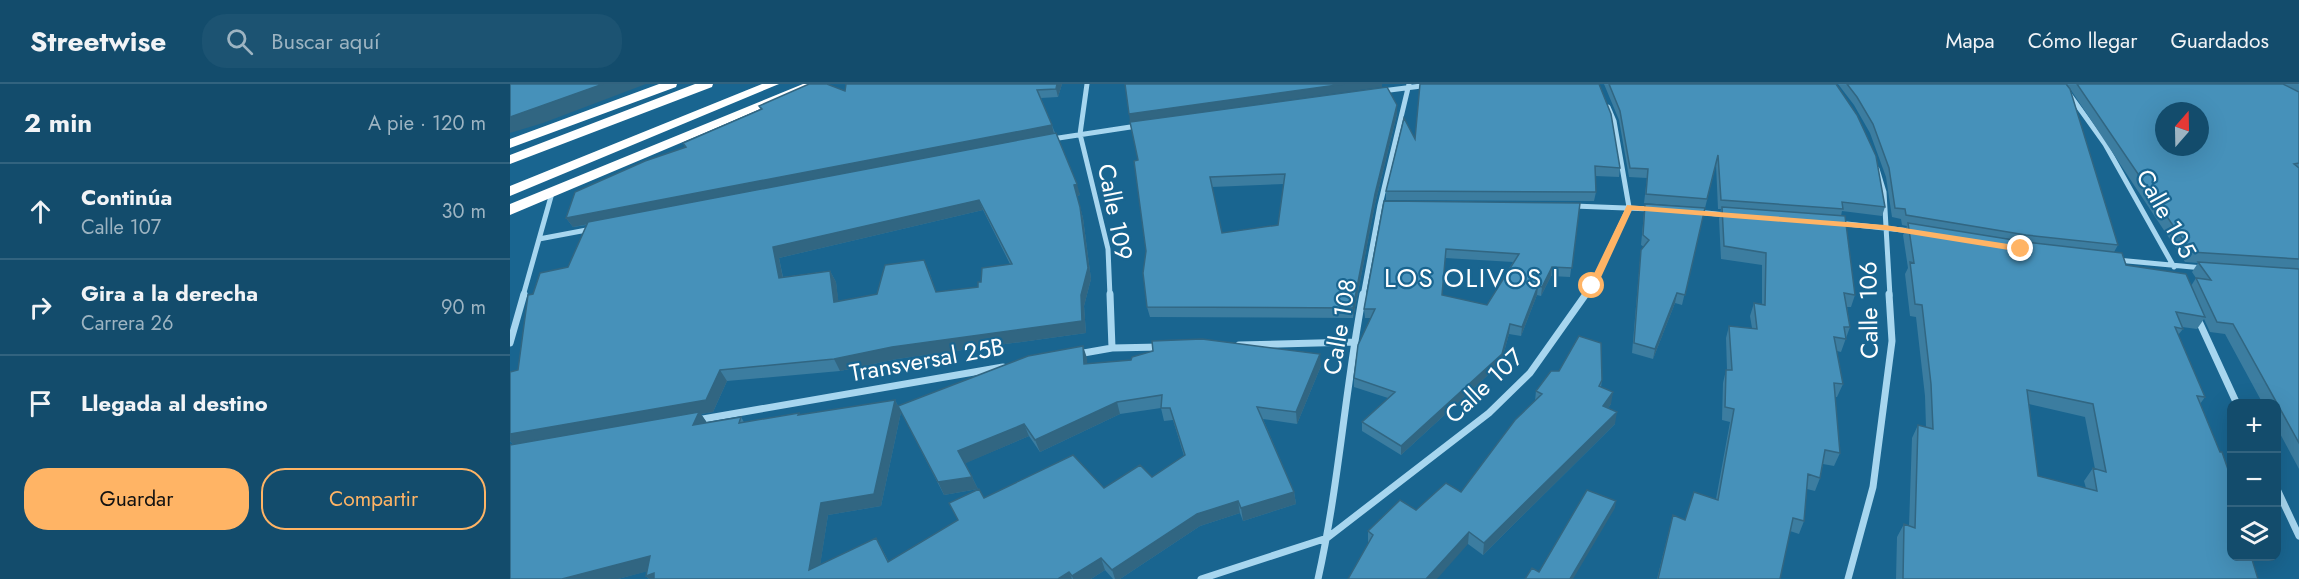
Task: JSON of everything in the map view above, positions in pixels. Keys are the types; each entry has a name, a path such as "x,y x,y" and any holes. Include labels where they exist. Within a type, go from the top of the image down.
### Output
{"highway":[{"path":"510,144 671,84"},
{"path":"510,159 707,84"},
{"path":"510,191 773,84"},
{"path":"510,210 814,84"}],"street":[{"name":"Calle 109","path":"1087,84 1080,134 1108,249 1112,348"},
{"path":"1374,92 1437,84"},
{"name":"Calle 105","path":"2062,84 2105,144 2179,277"},
{"name":"Calle 108","path":"1318,579 1327,538 1354,342 1380,205 1409,86"},
{"path":"1606,103 1614,121 1629,207"},
{"path":"1045,141 1139,126"},
{"name":"Calle 106","path":"1848,579 1873,487 1892,341 1884,192 1875,162"},
{"path":"510,343 552,193"},
{"path":"1380,205 1392,205"},
{"path":"1570,206 1664,210"},
{"name":"Calle 107","path":"1201,579 1327,538 1489,413 1530,373 1592,286 1629,207"},
{"path":"1687,212 1734,215"},
{"path":"1827,223 1885,227 1919,233"},
{"path":"539,239 598,227"},
{"path":"2115,260 2208,268"},
{"path":"2193,309 2236,399"},
{"path":"1227,345 1354,342"},
{"path":"1065,356 1112,348 1170,346"},
{"name":"Transversal 25B","path":"687,422 1006,366"},
{"path":"2281,497 2299,536"}],"building":[{"path":"510,84 603,84 510,117"},
{"path":"809,84 827,84 845,91 846,84 1057,84 1056,89 1037,90 1052,125 566,218 575,192 645,161 686,147 683,143 762,109 759,106"},
{"path":"1125,84 1344,84 1129,114"},
{"path":"1420,84 1599,84 1611,114 1620,168 1595,166 1596,192 1386,191 1404,118 1415,139"},
{"path":"1609,84 1836,84 1857,115 1876,156 1885,207 1842,202 1843,209 1721,200 1718,155 1707,199 1646,194 1648,169 1630,168 1620,111"},
{"path":"1847,84 2066,84 2070,89 2118,245 2026,235 1906,215 1905,209 1895,208 1889,168 1873,124"},
{"path":"2077,84 2283,84 2299,92 2299,163 2294,164 2299,168 2299,259 2191,252"},
{"path":"1387,87 1397,105 1375,194 1353,308 1147,307 1143,273 1146,251 1134,161 1138,160 1130,122","holes":["1285,174 1278,225 1222,233 1210,177"]},
{"path":"1056,133 1077,184 1074,185 1080,207 1088,268 1081,295 1082,321 892,347 834,359 720,370 706,400 510,434 510,372 518,370 528,295 533,294 540,273 568,267 588,222","holes":["979,200 1012,264 982,268 981,282 978,282 978,287 936,292 924,260 885,265 877,294 834,302 830,271 779,278 773,247"]},
{"path":"1384,201 1580,203 1572,268 1552,267 1542,287 1538,286 1522,327 1510,324 1502,354 1401,446 1362,422 1395,392 1354,378 1358,345 1375,309 1364,309","holes":["1446,249 1519,254 1487,305 1442,295"]},
{"path":"1645,204 1705,208 1685,295 1677,293 1655,349 1634,343 1641,250 1649,240 1643,235"},
{"path":"1722,207 1845,216 1855,295 1844,293 1850,327 1844,327 1846,339 1834,337 1843,384 1834,383 1840,453 1825,450 1820,478 1808,474 1804,521 1793,518 1780,579 1658,579 1673,515 1685,520 1694,492 1718,500 1734,409 1725,407 1726,370 1732,370 1729,326 1757,329 1754,303 1765,305 1766,253 1724,246"},
{"path":"1908,223 2026,242 2122,253 2126,265 2186,274 2205,317 2176,312 2183,329 2175,327 2205,397 2197,396 2227,466 2227,561 2253,561 2258,579 1903,579 1904,524 1915,528 1918,425 1933,429 1931,384 1922,305 1915,304 1910,262 1914,263","holes":["2027,390 2093,404 2106,472 2093,468 2097,491 2038,476"]},
{"path":"2198,262 2299,269 2299,443 2281,411 2281,399 2275,399 2233,324 2217,322 2196,278 2211,280"},
{"path":"1579,336 1601,343 1602,380 1599,386 1613,392 1603,406 1617,412 1484,543 1469,532 1426,579 1348,579 1373,535 1368,531 1400,500 1416,510 1446,483 1461,492 1515,420 1542,394 1536,391 1551,371 1559,371"},
{"path":"1202,339 1320,354 1296,412 1257,407 1294,492 1241,508 1238,501 1197,514 1112,570 1101,558 1072,576 1069,572 1058,579 654,579 654,573 646,576 650,556 562,579 510,579 510,445 699,412 693,425 741,417 739,423 895,400 874,494 821,503 809,570 876,538 888,562 958,520 949,503 979,489 984,498 1073,455 1104,488 1140,465 1152,477 1185,455 1170,408 1161,408 1162,395 1117,402 1035,440 1024,424 958,451 972,477 938,482 898,406 1028,356 1083,346 1084,364 1131,360 1132,357 1153,351 1152,341"},
{"path":"1587,490 1616,501 1570,579 1525,579 1532,568 1539,572"}],"district":[{"name":"LOS OLIVOS I","path":"1472,278"}],"route":[{"path":"1592,286 1629,207 1885,227 2021,249"}]}
